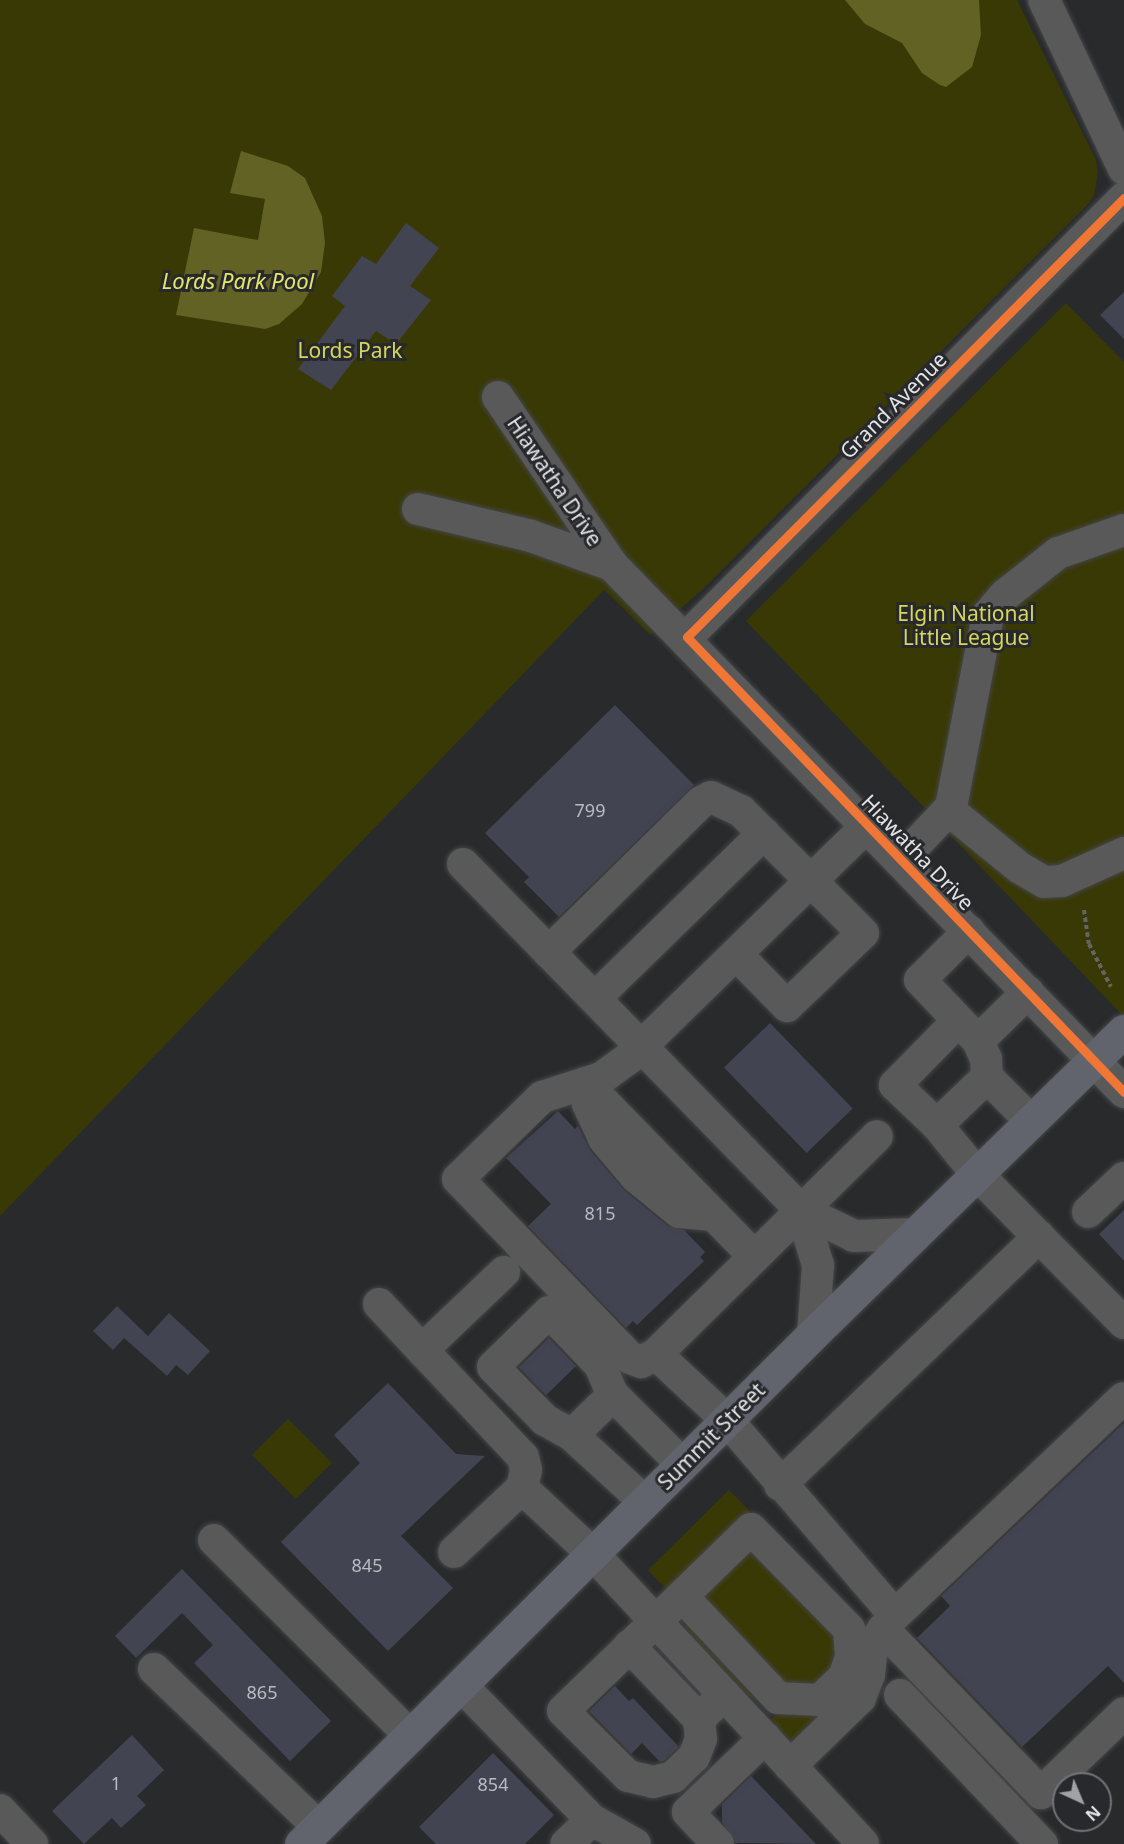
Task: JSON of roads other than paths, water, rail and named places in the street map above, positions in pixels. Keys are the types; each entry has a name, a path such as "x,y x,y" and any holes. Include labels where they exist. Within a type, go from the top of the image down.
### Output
{"main road":[{"name":"Summit Street","path":"309,1835 462,1686 914,1234 1124,1031"}],"street":[{"path":"1044,0 1124,169"},
{"name":"Grand Avenue","path":"687,637 1124,198"},
{"name":"Hiawatha Drive","path":"498,397 612,565 687,637 1124,1092"},
{"name":"Hiawatha Drive","path":"418,509 531,536 612,565"},
{"path":"900,861 950,811 988,615 1005,595 1058,554 1124,530"},
{"path":"549,952 706,798 717,798 734,805 863,933 787,1006 736,954"},
{"path":"950,811 1020,868 1044,882 1062,881 1124,853"},
{"path":"867,826 641,1046 608,1074 542,1097 458,1179 630,1358 641,1362 656,1354 877,1136"},
{"path":"595,998 764,833"},
{"path":"463,864 801,1210 854,1236 914,1234"},
{"path":"969,931 920,980 968,1031 986,1059 987,1077 1031,1121"},
{"path":"1028,992 968,1031 895,1085 937,1125 977,1174 1124,1323"},
{"path":"937,1125 987,1077"},
{"path":"585,1083 588,1104 604,1139 635,1176 679,1212 714,1215 754,1256"},
{"path":"1088,1212 1124,1178"},
{"path":"801,1210 818,1265 813,1334"},
{"path":"780,1485 1039,1237"},
{"path":"422,1350 504,1272"},
{"path":"379,1304 523,1457 526,1470 522,1488 454,1552"},
{"path":"645,1502 573,1435 545,1420 493,1367 549,1312 600,1365 614,1395 682,1464"},
{"path":"656,1354 727,1420 889,1622 1041,1793 1124,1713"},
{"path":"573,1435 614,1395"},
{"path":"790,1766 860,1698 869,1675 872,1646 889,1622 1124,1398"},
{"path":"522,1488 593,1554 863,1844"},
{"path":"629,1646 699,1719 701,1738 694,1756 673,1777 647,1783 622,1772 563,1711 629,1646 751,1529 849,1629 851,1657 843,1677 820,1700 790,1699 682,1596"},
{"path":"213,1540 411,1736"},
{"path":"154,1669 309,1835"},
{"path":"462,1686 592,1820 634,1844"},
{"path":"699,1719 724,1695"},
{"path":"900,1695 1042,1844"},
{"path":"718,1844 688,1812 758,1731 790,1699"},
{"path":"0,1810 32,1844"},
{"path":"566,1844 592,1820"}],"water":[{"path":"845,0 979,0 981,35 972,67 946,87 940,85 922,73 902,43 865,24"},
{"name":"Lords Park Pool","path":"241,151 288,166 305,178 322,216 325,243 321,272 302,304 279,324 265,329 176,315 194,228 258,240 265,199 230,193"}],"park label":[{"name":"Lords Park","path":"350,350"},
{"name":"Elgin National Little League","path":"966,625"}]}
